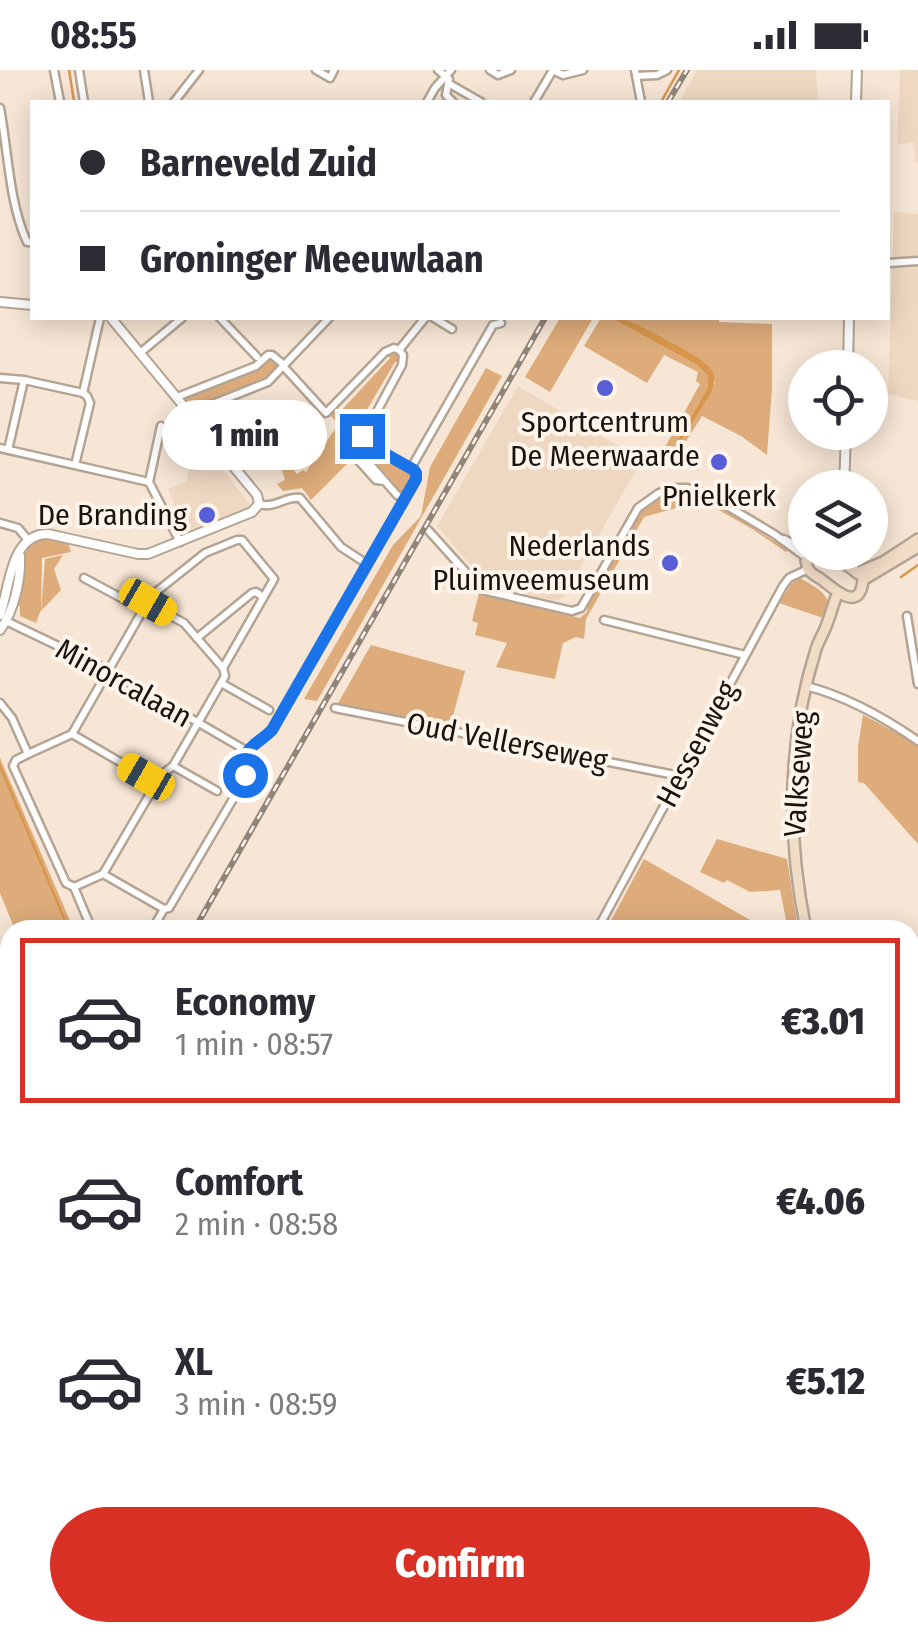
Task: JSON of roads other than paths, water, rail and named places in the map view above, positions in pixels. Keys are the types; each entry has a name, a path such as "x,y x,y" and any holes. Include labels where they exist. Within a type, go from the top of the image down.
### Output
{"main road":[{"path":"860,576 918,539"},
{"path":"860,576 918,547"},
{"path":"820,570 842,595 858,594 862,588 860,576 852,570"},
{"name":"Valkseweg","path":"804,920 794,866 794,768 816,648 830,609 842,595"}],"street":[{"path":"54,70 60,100"},
{"path":"79,70 84,100"},
{"path":"144,70 149,100"},
{"path":"176,100 199,70"},
{"path":"316,70 330,78 334,70"},
{"path":"438,70 479,100"},
{"path":"490,70 498,75 510,70"},
{"path":"533,100 553,70 564,76 584,70"},
{"path":"641,100 636,73 657,75 667,70"},
{"path":"856,100 857,70"},
{"path":"427,100 449,76"},
{"path":"449,76 446,95 451,100"},
{"path":"0,108 19,216 25,238 30,241"},
{"path":"890,263 918,261"},
{"path":"0,302 30,305"},
{"path":"83,393 100,320"},
{"path":"112,320 256,495 259,504"},
{"path":"140,353 180,320"},
{"path":"222,320 257,357"},
{"path":"190,413 268,382 327,320"},
{"path":"399,350 423,320"},
{"path":"437,320 452,329"},
{"path":"848,350 849,320"},
{"path":"411,468 493,325 501,323"},
{"path":"158,920 186,882 243,782 247,751 272,730 417,476 411,468 362,438 402,365 402,355 394,348 385,352 326,413 269,355 258,365 177,397"},
{"path":"0,378 87,396 90,403 75,465"},
{"path":"24,380 4,449 150,482"},
{"path":"161,426 150,482 180,542"},
{"path":"384,481 404,499"},
{"path":"428,530 482,590 576,611 638,508 659,493 675,488 698,490 788,543"},
{"path":"259,504 269,507 300,498 341,547 367,564"},
{"path":"0,630 14,564 28,540 37,534 138,554 180,542 252,512 259,504"},
{"path":"0,523 18,528 28,540"},
{"path":"88,920 74,887 66,883 13,766 16,760 72,734 145,606 161,587 205,553 238,540 246,543 274,580 223,668"},
{"name":"Hessenweg","path":"602,920 745,655 796,570"},
{"path":"74,887 103,874 156,782 173,766 225,676 223,668 184,623 84,578"},
{"path":"198,638 252,593 264,598"},
{"path":"907,616 918,684"},
{"name":"Minorcalaan","path":"2,618 108,670 247,751"},
{"path":"604,620 745,655"},
{"path":"221,683 269,710"},
{"path":"806,686 848,701 918,741"},
{"path":"0,704 12,718 28,754"},
{"name":"Oud Vellerseweg","path":"335,708 680,776"},
{"path":"72,734 156,782"},
{"path":"173,766 217,790"},
{"path":"103,874 164,910"}],"waterway":[{"path":"69,70 74,100"},
{"path":"662,100 679,70"},
{"path":"901,577 918,565"},
{"path":"0,766 65,920"}],"railway":[{"path":"669,100 687,70"},
{"path":"200,920 544,320"}],"place":[{"name":"Sportcentrum De Meerwaarde","path":"605,388"},
{"name":"Pnielkerk","path":"719,462"},
{"name":"De Branding","path":"207,515"},
{"name":"Nederlands Pluimveemuseum","path":"670,563"}]}
